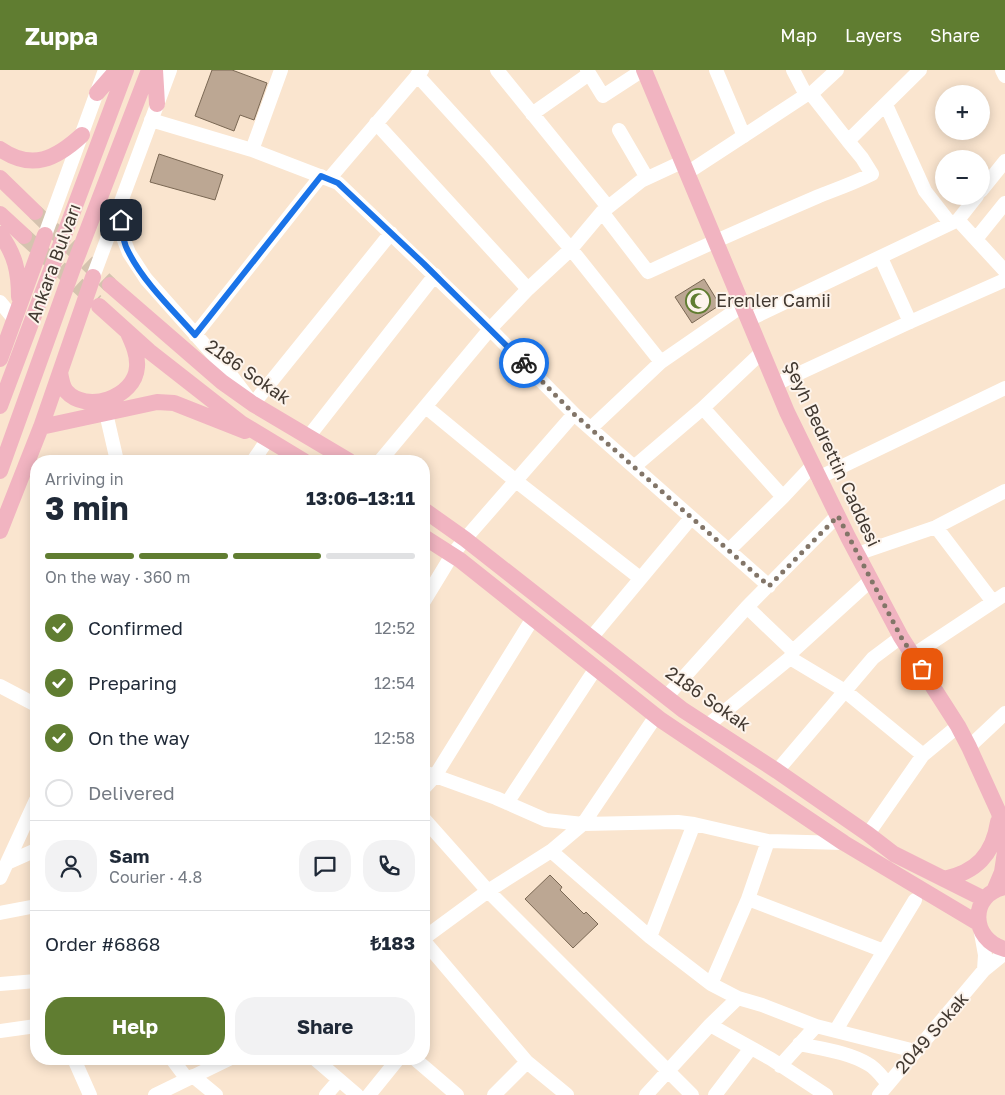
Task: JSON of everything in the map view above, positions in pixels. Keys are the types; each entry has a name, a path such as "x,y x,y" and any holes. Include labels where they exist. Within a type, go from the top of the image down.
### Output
{"main road":[{"path":"97,93 118,70"},
{"name":"Ankara Bulvarı","path":"0,406 126,70"},
{"name":"Ankara Bulvarı","path":"0,471 74,264 149,70"},
{"path":"155,70 157,104"},
{"name":"Şeyh Bedrettin Caddesi","path":"643,70 745,313 816,471 901,637 958,726 969,747 1000,813 1005,843"},
{"path":"0,149 23,160 52,158 66,150 82,136"},
{"path":"0,178 35,212"},
{"path":"0,214 24,236"},
{"path":"0,234 11,248 19,280 11,322"},
{"path":"0,359 11,322 45,235"},
{"path":"0,531 41,426 93,277"},
{"name":"2186 Sokak","path":"110,285 222,382 253,404 339,455"},
{"path":"99,306 149,351 242,423 294,455"},
{"path":"60,372 65,389 78,399 108,400 122,393 133,378 137,368 133,345 126,329"},
{"path":"41,426 157,402 174,403 227,425 268,439"},
{"name":"2186 Sokak","path":"430,514 465,539 683,710 776,771 894,854 944,879 995,892"},
{"path":"430,541 452,555 656,716 844,843 980,928"},
{"path":"944,879 959,876 971,870 983,859 996,836 1000,813"},
{"path":"1005,852 1002,872 995,892 978,912 980,928 988,941 997,947 1005,949"}],"street":[{"name":"Ankara Bulvarı","path":"45,235 105,70"},
{"path":"93,277 170,70"},
{"path":"252,150 281,70"},
{"path":"497,70 605,210 648,272 715,241 872,174 862,158 808,95 793,70"},
{"path":"532,114 588,72 604,96 643,70"},
{"path":"716,70 744,136"},
{"path":"385,455 490,329 528,289 571,249 605,210 647,178 684,167 744,136 808,95 837,70"},
{"path":"848,141 920,70"},
{"path":"1002,70 1005,76"},
{"path":"195,335 325,177 420,73 571,249 661,362"},
{"path":"886,105 925,191 954,222 976,239 1005,271"},
{"path":"151,120 252,150 338,183 435,275 574,414 769,586"},
{"path":"376,123 528,289"},
{"path":"619,130 647,178"},
{"path":"990,180 1005,161"},
{"path":"976,239 1005,202"},
{"path":"120,204 122,235 129,253 146,279 227,370 253,404 391,233"},
{"path":"591,428 661,362 745,313 881,258 954,222 969,205"},
{"path":"881,258 910,322"},
{"path":"309,436 435,275"},
{"path":"776,384 1005,280"},
{"path":"0,302 11,322"},
{"path":"635,466 703,408 762,352"},
{"path":"729,550 783,497 816,471 1005,388"},
{"path":"426,407 516,481 640,578"},
{"path":"703,408 783,497"},
{"path":"106,413 116,455"},
{"path":"430,591 452,555 465,539 574,414"},
{"path":"257,455 268,439"},
{"path":"857,554 936,527 1005,491"},
{"path":"667,696 748,607 838,516"},
{"path":"591,638 691,518"},
{"path":"936,527 993,602"},
{"path":"708,725 791,654 871,580"},
{"path":"913,655 1005,594"},
{"path":"748,607 791,654 845,691 923,755"},
{"path":"430,772 533,618"},
{"path":"776,771 873,658 901,637"},
{"path":"507,804 596,668"},
{"path":"0,686 30,702"},
{"path":"969,747 1005,714"},
{"path":"430,932 488,891 551,851 583,824 656,716"},
{"path":"868,834 923,755 958,726"},
{"path":"430,774 546,820 583,824 678,822 694,824 768,842 844,843"},
{"path":"0,878 30,814"},
{"path":"650,937 694,824"},
{"path":"430,826 488,891 692,1095"},
{"path":"711,984 748,899 768,842"},
{"path":"551,851 650,937 711,984 738,998 762,1005 816,1026 915,1051"},
{"path":"9,862 30,853"},
{"path":"748,899 884,951"},
{"path":"836,1030 915,900"},
{"path":"0,913 30,907"},
{"path":"980,928 985,955 984,970"},
{"path":"430,941 527,1062 566,1095"},
{"name":"2049 Sokak","path":"879,1095 984,970 1005,953"},
{"path":"0,984 30,982"},
{"path":"646,1095 710,1025 738,998"},
{"path":"710,1025 771,1059 826,1095"},
{"path":"780,1066 816,1026"},
{"path":"0,1031 30,1027"},
{"path":"799,1044 832,1050 856,1058 870,1065 888,1084"},
{"path":"715,1095 751,1048"},
{"path":"494,1095 527,1062"},
{"path":"77,1065 90,1095"},
{"path":"178,1065 190,1078 216,1095"},
{"path":"155,1095 217,1065"},
{"path":"321,1065 357,1095"},
{"path":"369,1095 393,1065"},
{"path":"422,1065 457,1095"},
{"path":"326,1095 339,1080"}],"building":[{"path":"212,70 232,70 267,83 254,120 240,115 234,131 195,116"},
{"path":"159,154 223,175 215,200 150,182"},
{"name":"Erenler Camii","path":"704,279 720,305 692,323 675,297"},
{"path":"550,875 562,887 560,890 584,914 586,912 598,924 573,948 525,899"}],"tunnel":[{"path":"35,212 110,285"},
{"path":"24,236 96,302"}],"way so far":[{"path":"524,363 574,414 769,586 838,516 901,637 922,669"}],"place":[{"name":"Erenler Camii","path":"698,301"}],"route":[{"path":"121,220 122,235 129,253 146,279 195,335 321,176 338,183 424,264 524,363"}]}
